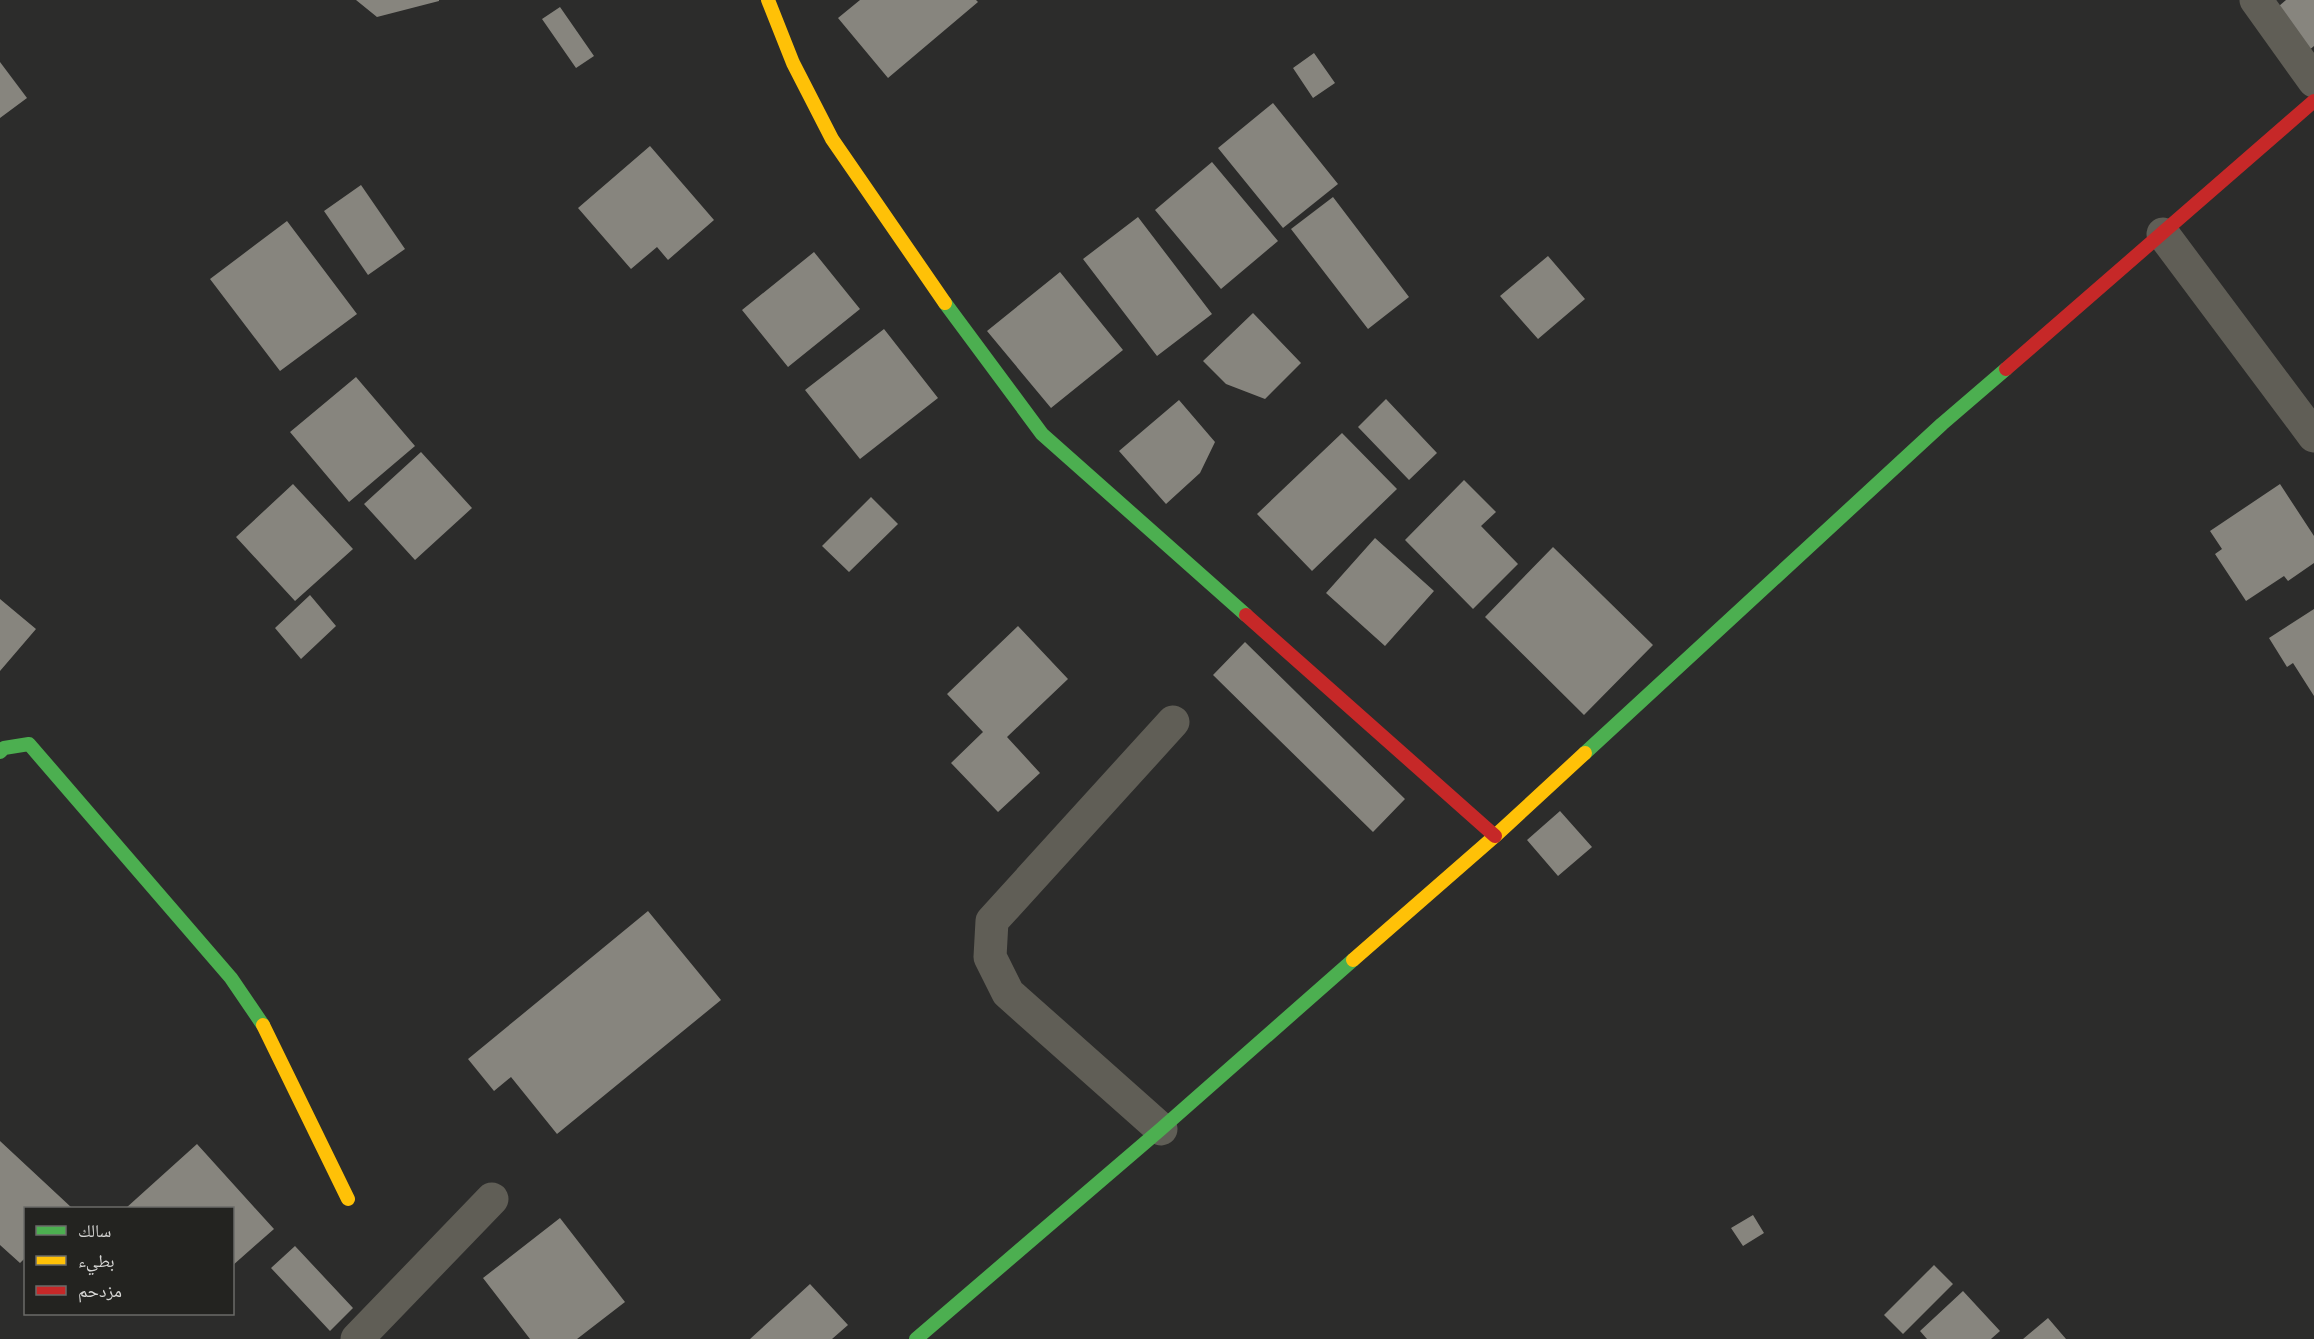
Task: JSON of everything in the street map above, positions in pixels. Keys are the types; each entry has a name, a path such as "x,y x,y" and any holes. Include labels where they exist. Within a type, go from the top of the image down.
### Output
{"street":[{"path":"768,0 793,63 832,139 929,282 1042,434 1495,836"},
{"path":"2256,0 2314,81"},
{"path":"916,1339 1161,1129 1495,836 1942,424 2314,101"},
{"path":"2163,234 2314,436"},
{"path":"1161,1129 1008,993 990,957 992,921 1173,722"},
{"path":"0,752 4,748 29,744 231,978 263,1026 348,1199"},
{"path":"357,1339 492,1198"}],"building":[{"path":"356,0 439,0 439,1 377,17"},
{"path":"860,0 976,0 978,2 888,78 838,18"},
{"path":"2286,0 2314,0 2314,46 2306,53 2272,12"},
{"path":"560,7 594,56 576,68 542,19"},
{"path":"1314,53 1335,83 1313,98 1293,68"},
{"path":"0,62 27,98 0,118"},
{"path":"1273,103 1338,184 1283,228 1218,148"},
{"path":"650,146 714,220 668,260 657,247 631,269 578,208"},
{"path":"1212,162 1278,241 1221,289 1155,210"},
{"path":"361,185 405,249 368,275 324,211"},
{"path":"1333,197 1409,297 1368,329 1291,229"},
{"path":"1138,217 1212,314 1157,356 1083,259"},
{"path":"287,221 357,314 280,371 210,279"},
{"path":"814,252 860,309 788,367 742,310"},
{"path":"1548,256 1585,299 1538,339 1500,296"},
{"path":"1060,272 1123,350 1051,408 987,331"},
{"path":"1253,313 1301,363 1265,399 1226,384 1203,361"},
{"path":"884,329 938,398 860,459 805,390"},
{"path":"356,377 415,446 349,502 290,432"},
{"path":"1386,399 1437,453 1409,480 1358,427"},
{"path":"1179,400 1215,442 1200,473 1166,504 1119,451"},
{"path":"1342,433 1397,489 1312,571 1257,514"},
{"path":"421,452 472,508 415,560 364,504"},
{"path":"1464,480 1496,512 1481,526 1518,564 1473,609 1405,540"},
{"path":"293,484 353,549 295,601 236,537"},
{"path":"2280,484 2314,536 2314,563 2288,581 2284,576 2246,601 2215,554 2222,549 2210,531"},
{"path":"871,497 898,524 849,572 822,546"},
{"path":"1375,538 1434,591 1385,646 1326,593"},
{"path":"1553,547 1653,645 1584,715 1485,617"},
{"path":"310,595 336,626 301,659 275,628"},
{"path":"0,599 36,629 0,671"},
{"path":"2314,609 2314,696 2293,663 2287,667 2269,638"},
{"path":"1018,626 1068,679 1007,737 1040,773 998,812 951,763 983,732 947,694"},
{"path":"1245,642 1405,799 1373,832 1213,675"},
{"path":"1560,811 1592,847 1558,876 1527,840"},
{"path":"648,911 721,1000 557,1134 511,1077 494,1091 468,1059"},
{"path":"0,1141 71,1207 24,1207 24,1259 20,1263 0,1245"},
{"path":"197,1144 274,1229 234,1264 234,1207 127,1207"},
{"path":"1753,1215 1764,1233 1743,1246 1731,1228"},
{"path":"560,1218 625,1302 577,1339 530,1339 483,1278"},
{"path":"295,1246 353,1308 330,1331 271,1268"},
{"path":"1934,1265 1953,1284 1903,1334 1884,1315"},
{"path":"810,1284 848,1325 832,1339 750,1339"},
{"path":"1963,1291 2000,1331 1991,1339 1927,1339 1920,1331"},
{"path":"2048,1318 2066,1339 2023,1339"}],"traffic: fast":[{"path":"945,303 1042,434 1246,615"},
{"path":"1585,753 1942,424 2006,369"},
{"path":"0,752 4,748 29,744 231,978 263,1025"},
{"path":"916,1339 1161,1129 1353,960"}],"traffic: slow":[{"path":"768,0 793,63 832,139 945,303"},
{"path":"1353,960 1495,836 1585,753"},
{"path":"263,1025 348,1199"}],"traffic: jam":[{"path":"2006,369 2314,101"},
{"path":"1246,615 1495,836"}]}
